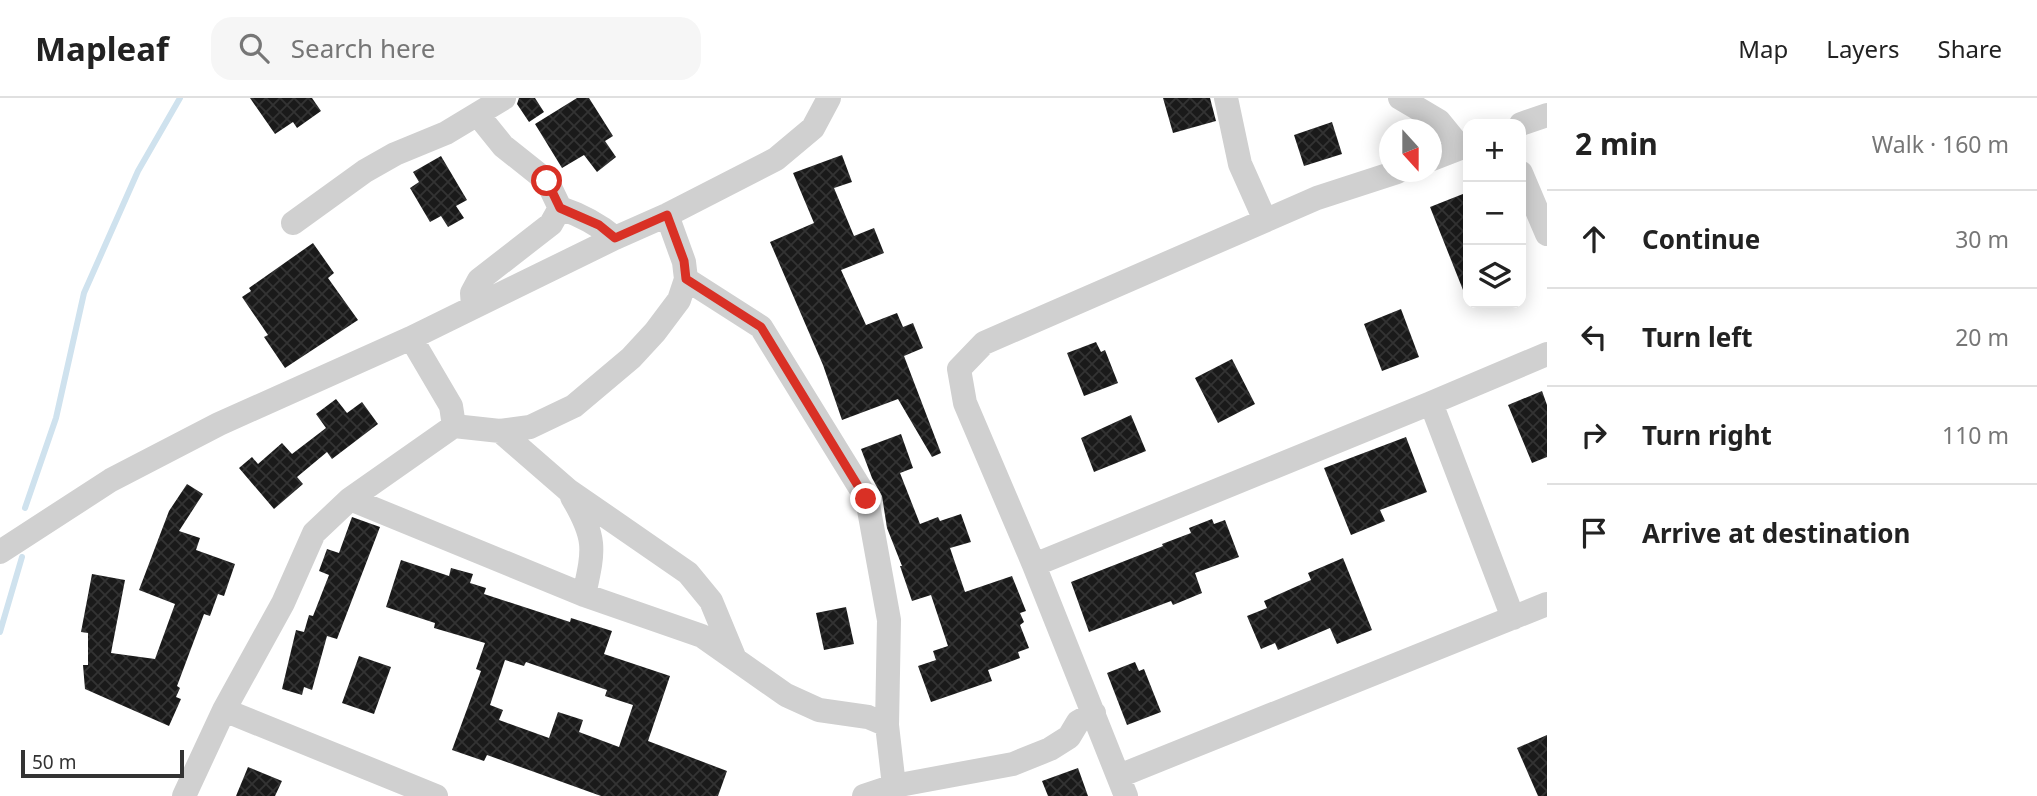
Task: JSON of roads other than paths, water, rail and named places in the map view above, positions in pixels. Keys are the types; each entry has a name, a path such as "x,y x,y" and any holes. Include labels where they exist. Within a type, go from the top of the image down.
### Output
{"street":[{"path":"293,223 365,171 395,154 446,133 504,98"},
{"path":"0,552 111,480 219,424 411,338 667,215 776,159 813,128 829,98"},
{"path":"1226,98 1240,164 1265,220"},
{"path":"1400,98 1439,121 1463,144"},
{"path":"1526,122 1547,114"},
{"path":"478,115 503,146 547,181 560,208 599,225 615,238"},
{"path":"1442,155 1463,147"},
{"path":"1379,178 1317,198 984,344 959,369 965,403 1123,786 1412,656 1547,604"},
{"path":"1525,182 1547,234"},
{"path":"473,307 472,293 479,281 551,224 560,208"},
{"path":"184,796 224,710 283,603 314,533 350,499 454,426 500,431 530,427 575,406 603,384 655,332 679,300 686,279 684,261 667,215"},
{"path":"686,279 761,327 866,499 889,620 887,725 894,786"},
{"path":"411,338 451,406 454,426"},
{"path":"1034,565 1547,354"},
{"path":"1431,403 1513,618"},
{"path":"500,431 568,490 688,573 710,601 735,661"},
{"path":"568,490 589,525 592,550 584,596"},
{"path":"350,499 584,596 702,636 786,695 819,710 867,717 887,725"},
{"path":"224,710 436,796"},
{"path":"864,796 894,786 1013,764 1069,737 1078,722 1094,713"}],"waterway":[{"path":"25,508 56,418 84,293 138,171 180,98"},
{"path":"0,632 22,557"}]}
